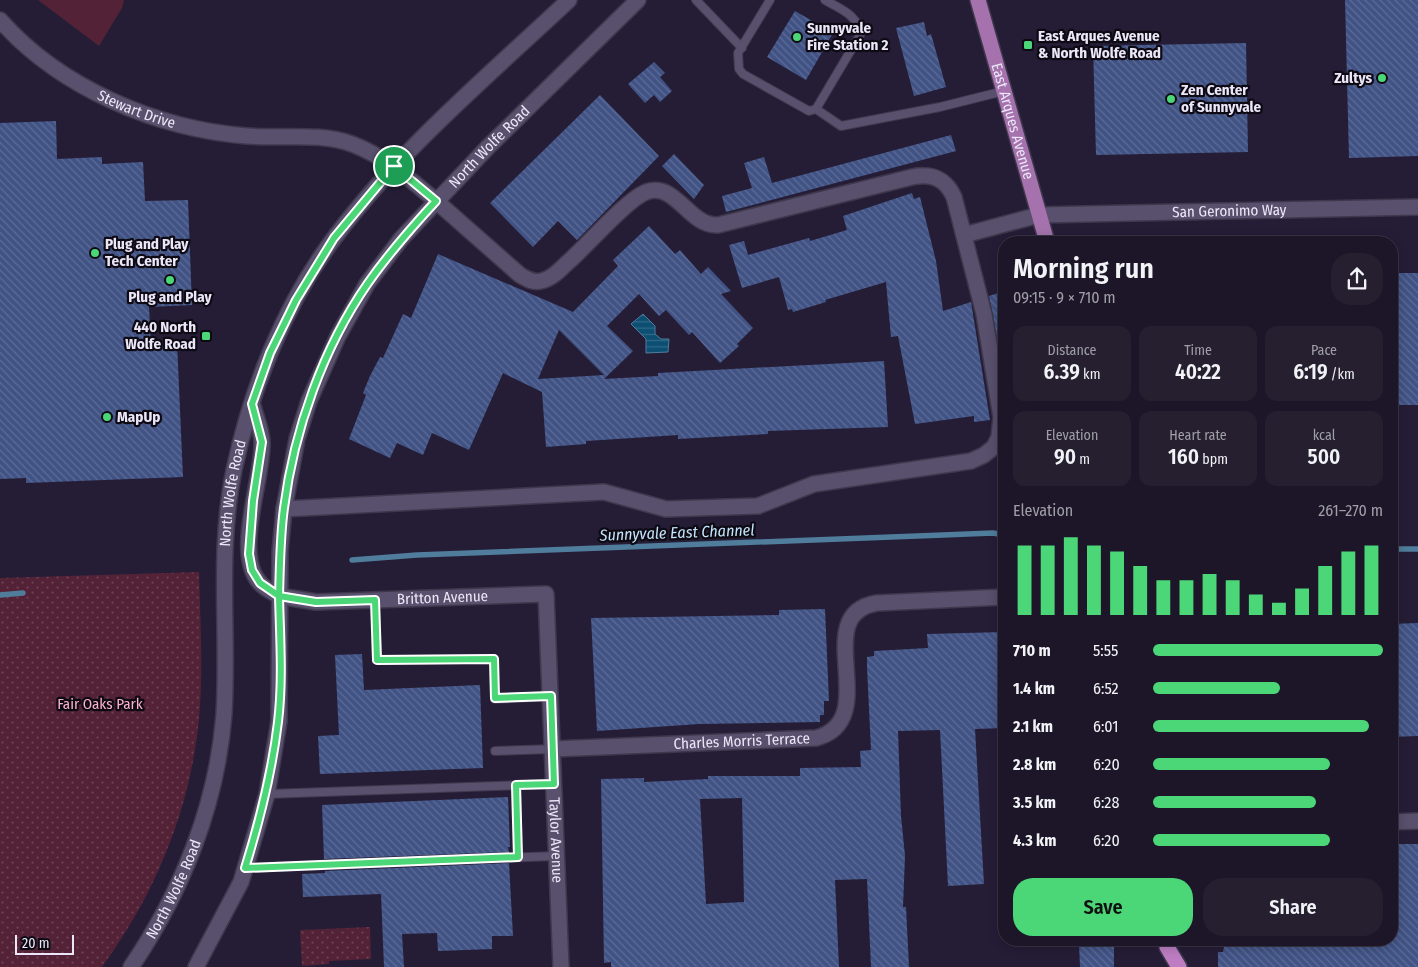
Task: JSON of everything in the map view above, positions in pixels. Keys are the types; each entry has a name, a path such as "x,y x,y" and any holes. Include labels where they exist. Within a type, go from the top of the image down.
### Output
{"highway":[{"path":"1168,946 1179,967"}],"main road":[{"name":"East Arques Avenue","path":"978,0 1045,236"},
{"path":"1167,946 1168,967"}],"street":[{"name":"North Wolfe Road","path":"131,967 148,943 181,883 199,833 212,787 224,715 226,523 234,470 252,404 270,353 296,300 334,238 394,166 569,0"},
{"name":"North Wolfe Road","path":"196,967 231,903 245,868 267,794 279,721 279,596 284,509 297,439 309,402 338,336 368,284 401,239 436,201 638,0"},
{"name":"Stewart Drive","path":"0,20 11,32 54,66 101,96 156,119 232,134 325,137 351,143 394,166 520,275 529,280 539,282 556,274 629,203 640,195 653,190 671,195 703,223 718,225 912,177 934,176 946,184 950,190 964,236 984,314 998,399"},
{"name":"San Geronimo Way","path":"964,236 1039,215 1418,207"},
{"path":"252,404 262,442 253,501 249,554 252,570 260,583 279,596"},
{"name":"Stewart Drive","path":"284,509 604,492 670,510 758,506 814,484 978,458 994,447 998,437"},
{"name":"Britton Avenue","path":"279,596 316,602 546,594"},
{"name":"Taylor Avenue","path":"546,594 561,967"},
{"name":"Charles Morris Terrace","path":"553,750 816,738 827,735 836,728 844,716 847,701 846,635 849,623 857,611 877,603 998,597"},
{"path":"1398,822 1418,821"}],"lane":[{"path":"696,0 742,48"},
{"path":"770,0 742,48 737,61 739,69 743,74 810,111 816,109 860,35 860,26 855,18 825,0"},
{"path":"816,109 841,126 940,107 1004,91"},
{"path":"375,600 377,660 494,659 495,698 551,696"},
{"path":"494,751 553,750"},
{"path":"267,794 554,784"},
{"path":"516,785 518,857"},
{"path":"245,868 556,856"}],"green space":[{"path":"38,0 124,0 122,8 99,46"},
{"name":"Fair Oaks Park","path":"199,572 201,672 196,741 190,776 181,810 156,876 122,938 102,967 0,967 0,578"},
{"path":"370,927 371,959 329,961 329,964 302,966 300,930"}],"water":[{"path":"643,314 655,326 655,334 661,339 669,339 668,352 646,353 646,339 631,324"}],"building":[{"name":"Zultys","path":"1345,0 1418,0 1418,156 1349,158"},
{"path":"795,11 833,33 806,80 767,57"},
{"path":"924,22 927,36 931,34 946,87 914,96 896,28"},
{"name":"Zen Center of Sunnyvale","path":"1246,43 1248,152 1096,155 1093,46"},
{"path":"654,62 665,73 660,77 672,91 660,102 654,95 645,103 628,84"},
{"path":"600,95 659,156 577,240 558,221 533,247 490,203"},
{"name":"Plug and Play Tech Center","path":"56,121 57,159 102,157 102,164 143,162 145,201 188,200 192,305 149,307 151,343 177,342 183,477 26,483 26,478 0,479 0,123"},
{"path":"951,135 956,151 726,212 722,196 752,188 744,163 764,157 772,183"},
{"path":"674,154 704,185 694,199 662,166"},
{"path":"912,193 914,199 920,197 936,261 943,311 971,302 990,420 974,422 974,416 915,424 898,336 891,337 886,282 825,300 826,302 793,312 792,309 788,310 779,277 742,288 729,245 744,241 748,255 809,238 810,241 847,230 843,216"},
{"path":"649,226 675,254 680,250 701,274 708,267 731,291 721,294 753,328 737,344 739,346 720,363 692,332 689,335 666,310 659,316 639,294 607,326 633,351 604,379 658,376 658,373 884,361 888,427 768,431 768,434 678,439 678,435 586,441 586,444 546,447 542,392 503,373 469,450 432,433 423,455 397,443 390,458 349,439 366,395 363,393 370,376 380,357 383,358 403,314 411,318 438,254 573,312 618,266 613,260","holes":["559,330 604,375 538,379"]},
{"path":"1398,273 1418,273 1418,405 1398,405"},
{"path":"998,293 998,344 989,296"},
{"path":"825,609 829,701 824,701 824,715 820,715 820,722 699,724 597,731 591,618 779,615 779,610"},
{"path":"1418,623 1418,736 1398,737 1398,624"},
{"path":"998,632 998,728 975,729 984,884 948,886 940,730 898,731 901,816 905,856 903,907 906,907 909,967 871,967 867,879 835,880 839,967 611,967 611,962 604,963 601,779 644,778 644,782 708,779 708,776 800,776 800,768 861,767 860,751 871,750 867,657 874,656 874,651 928,648 927,634","holes":["742,798 744,902 706,904 700,799"]},
{"path":"362,654 364,690 480,685 483,768 320,774 318,736 339,735 335,655"},
{"path":"508,797 509,852 324,859 322,805"},
{"path":"1398,844 1418,844 1418,967 1218,967 1218,952 1223,952 1224,946 1398,946"},
{"path":"509,863 513,936 492,936 492,949 438,951 437,933 402,934 404,967 384,967 381,894 303,897 302,874 325,873 325,871"},
{"path":"1079,946 1114,946 1114,967 1080,967"}],"waterway":[{"name":"Sunnyvale East Channel","path":"352,560 417,555 998,534"},
{"name":"Sunnyvale East Channel","path":"1398,549 1418,549"},
{"name":"Sunnyvale East Channel","path":"0,595 23,593"}],"place":[{"name":"Sunnyvale Fire Station 2","path":"797,37"},
{"name":"East Arques Avenue & North Wolfe Road","path":"1028,45"},
{"name":"Zultys","path":"1382,78"},
{"name":"Zen Center of Sunnyvale","path":"1171,99"},
{"name":"Plug and Play Tech Center","path":"95,253"},
{"name":"Plug and Play","path":"170,280"},
{"name":"440 North Wolfe Road","path":"206,336"},
{"name":"MapUp","path":"107,417"}],"route":[{"path":"394,166 324,252 296,300 270,353 252,404 262,442 253,501 249,554 252,570 260,583 279,596 280,662 279,721 267,794 245,868 518,857 516,785 554,784 551,696 495,698 494,659 377,660 375,600 316,602 279,596 280,552 284,509 297,439 309,402 338,336 368,284 401,239 436,201 394,166"}]}
